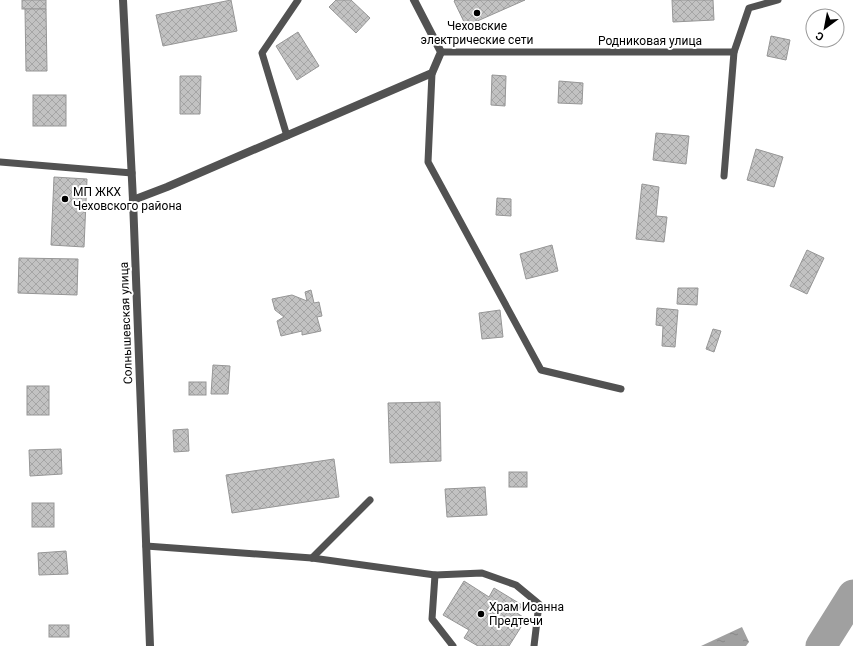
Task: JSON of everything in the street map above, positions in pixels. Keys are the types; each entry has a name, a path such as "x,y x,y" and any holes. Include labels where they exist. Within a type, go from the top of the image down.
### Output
{"street":[{"name":"Солнышевская улица","path":"124,0 150,646"},
{"path":"133,200 287,136 432,73 442,52 414,0"}],"lane":[{"path":"287,136 262,53 298,0"},
{"path":"724,176 734,52 749,8 778,0"},
{"name":"Родниковая улица","path":"442,52 734,52"},
{"path":"432,73 428,162 541,370 621,389"},
{"path":"0,162 132,174"},
{"path":"312,558 370,500"},
{"path":"146,546 312,558 434,575 482,573 516,585 539,604 534,646"},
{"path":"434,575 432,619 453,646"}],"water":[{"path":"742,627 749,642 746,646 701,646"}],"building":[{"path":"22,0 46,0 46,9 22,9"},
{"path":"231,0 237,31 163,46 156,15"},
{"path":"336,0 351,0 370,18 356,33 329,7"},
{"name":"Чеховские электрические сети","path":"525,0 466,26 454,1"},
{"path":"672,0 713,0 714,20 673,22"},
{"path":"25,9 46,9 47,71 26,71"},
{"path":"298,32 319,66 297,80 276,46"},
{"path":"771,36 790,40 786,60 767,56"},
{"path":"492,75 506,76 505,106 491,105"},
{"path":"180,76 201,76 200,114 180,114"},
{"path":"559,81 583,83 582,104 558,103"},
{"path":"33,95 66,95 66,126 33,126"},
{"path":"656,133 689,136 686,164 653,160"},
{"path":"756,149 783,157 774,187 747,180"},
{"path":"54,177 87,179 84,247 51,245"},
{"path":"642,184 659,187 656,216 667,217 664,242 636,239"},
{"path":"497,198 511,199 511,216 496,215"},
{"path":"552,245 558,271 526,279 520,254"},
{"path":"807,250 824,258 807,294 790,286"},
{"path":"19,258 78,259 77,295 18,293"},
{"path":"678,288 698,288 697,305 677,304"},
{"path":"311,290 314,303 319,302 322,316 317,317 321,331 302,335 302,331 281,336 277,321 284,317 275,310 272,299 292,295 307,301 305,292"},
{"path":"657,308 678,310 675,347 662,346 663,326 656,325"},
{"path":"500,310 503,337 482,339 479,313"},
{"path":"713,329 721,331 714,352 706,349"},
{"path":"213,365 230,366 228,394 211,394"},
{"path":"189,382 206,382 206,395 189,395"},
{"path":"27,386 49,386 49,415 27,415"},
{"path":"440,402 441,461 390,463 388,403"},
{"path":"188,429 189,451 174,452 173,430"},
{"path":"61,449 62,474 30,476 29,450"},
{"path":"334,459 339,497 232,513 226,475"},
{"path":"509,472 527,472 527,487 509,487"},
{"path":"485,487 487,515 447,517 445,489"},
{"path":"32,503 54,503 54,527 32,527"},
{"path":"66,551 68,574 39,575 38,553"},
{"name":"Храм Иоанна Предтечи","path":"464,581 489,597 494,588 522,605 517,613 526,619 509,646 478,646 464,638 469,630 443,615"},
{"path":"49,625 69,625 69,637 49,637"}],"waterway":[{"path":"821,646 853,595"}],"place":[{"name":"Чеховские электрические сети","path":"477,13"},
{"name":"МП ЖКХ Чеховского района","path":"65,199"},
{"name":"Храм Иоанна Предтечи","path":"481,614"}]}
